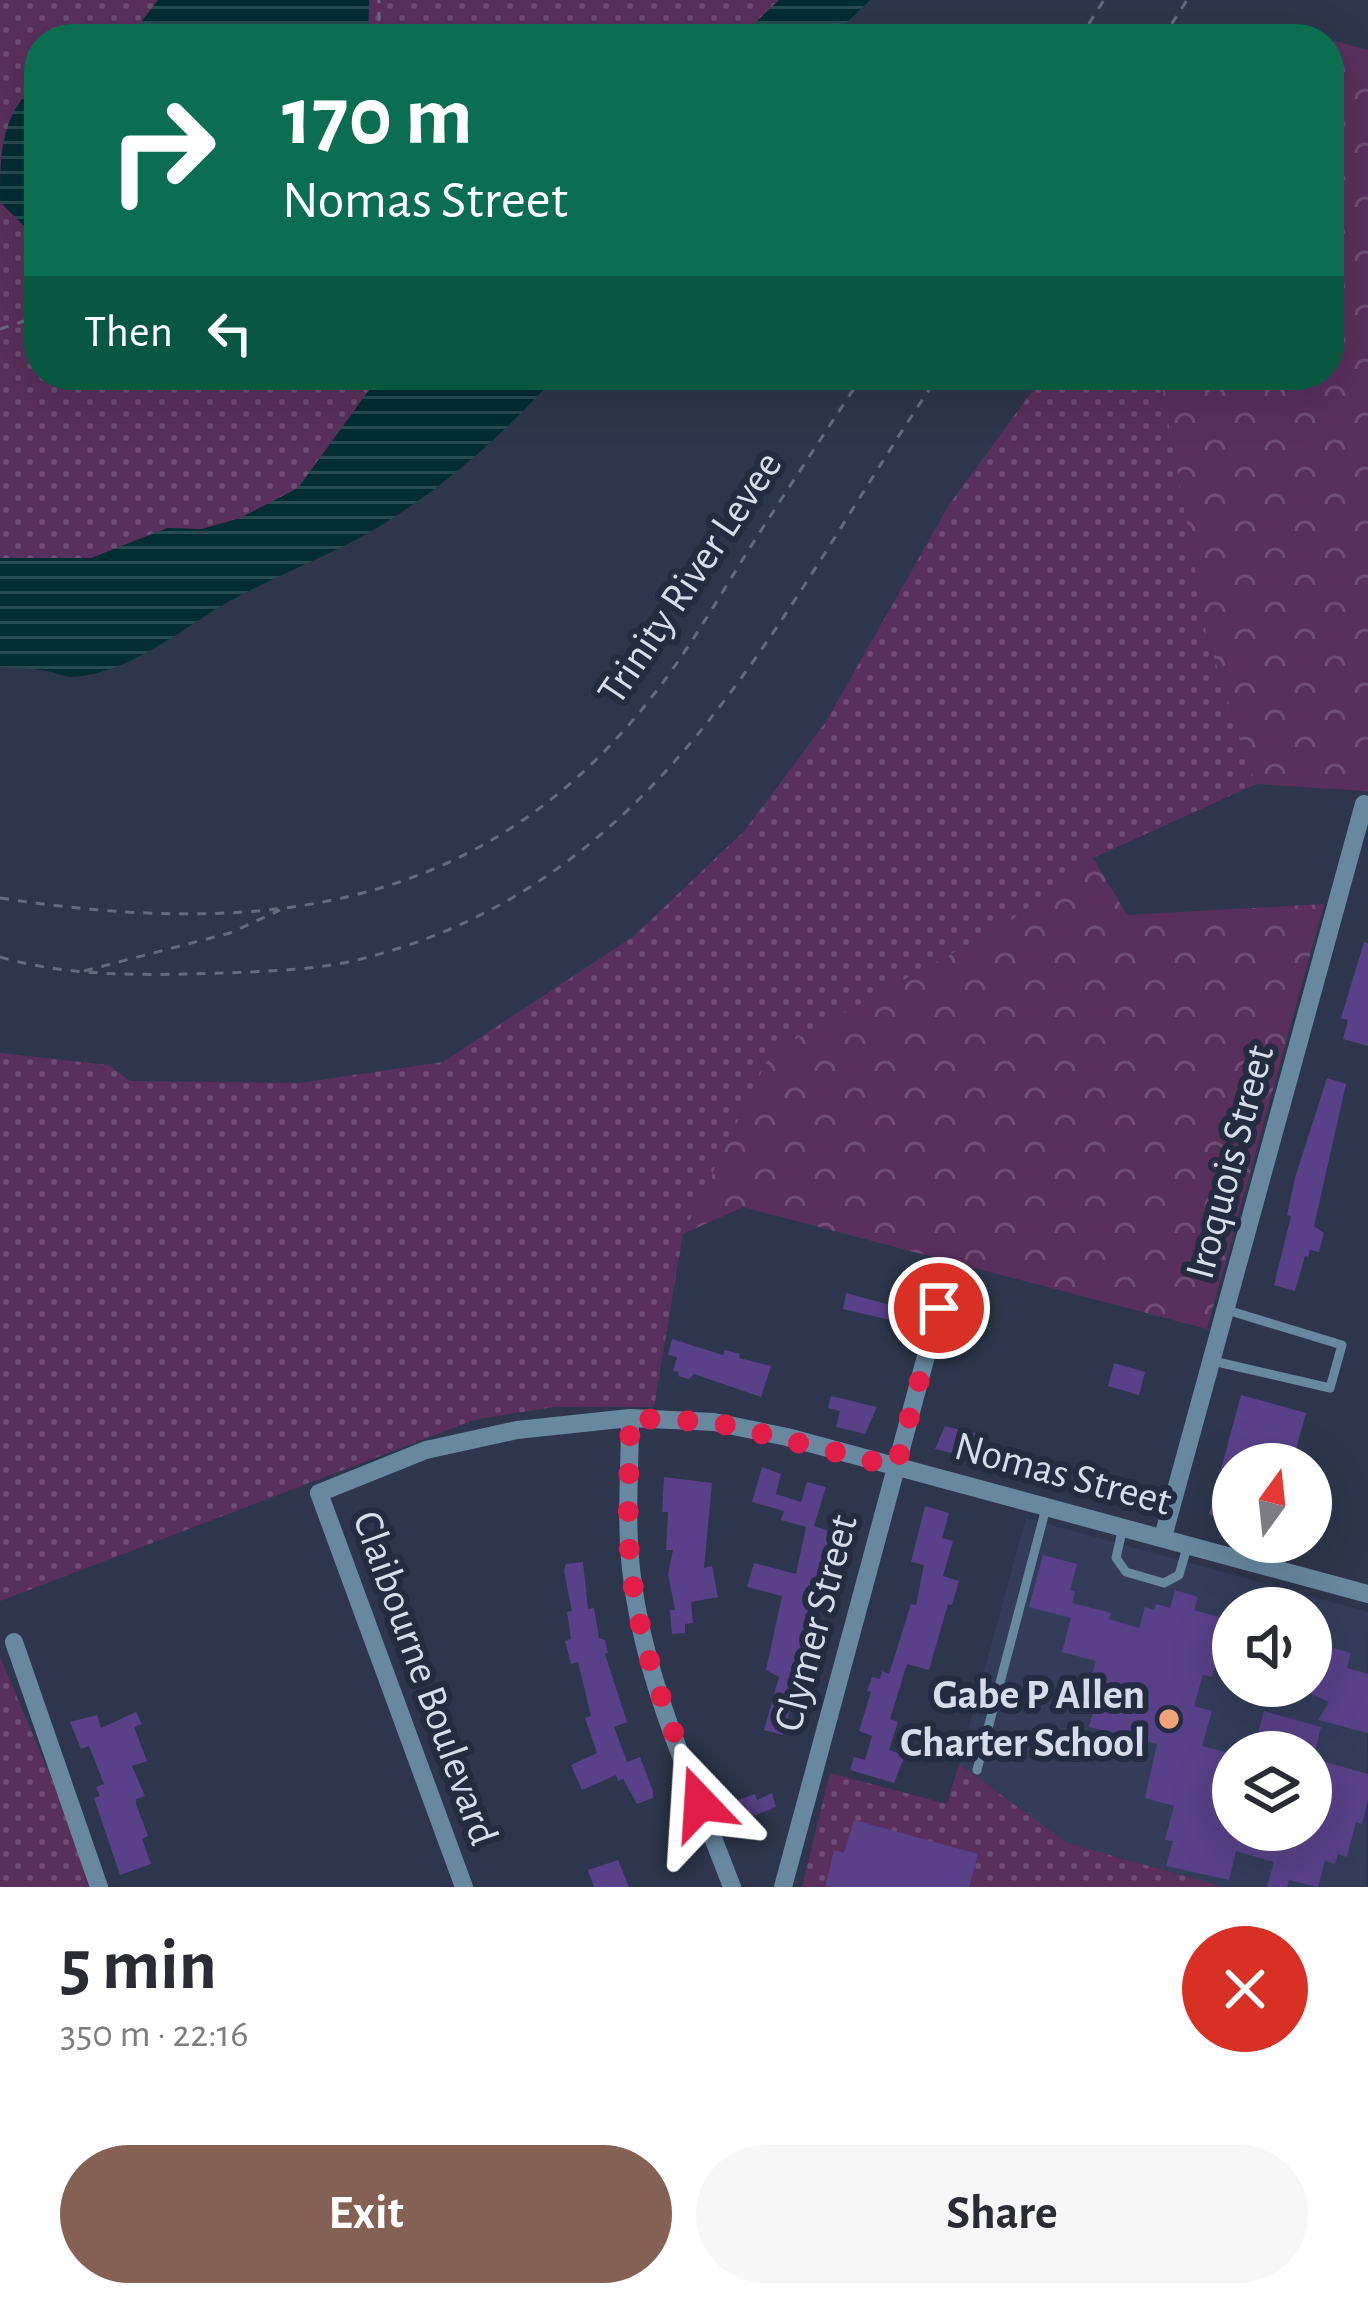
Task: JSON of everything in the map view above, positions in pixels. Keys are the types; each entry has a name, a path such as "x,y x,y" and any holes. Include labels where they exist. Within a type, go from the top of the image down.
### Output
{"street":[{"name":"Iroquois Street","path":"1163,1538 1366,805"},
{"name":"Clymer Street","path":"783,1887 939,1308"},
{"name":"Nomas Street","path":"319,1493 426,1450 517,1430 630,1418 714,1422 1368,1594"},
{"path":"630,1418 631,1574 641,1630 652,1676 732,1887"},
{"name":"Claibourne Boulevard","path":"319,1493 464,1887"},
{"path":"14,1642 99,1887"}],"lane":[{"path":"1213,1360 1330,1388 1342,1345 1227,1310"},
{"path":"977,1770 1046,1506"},
{"path":"1124,1527 1116,1558 1126,1572 1164,1583 1179,1574 1188,1544"}],"path":[{"name":"Trinity River Levee","path":"0,898 124,913 282,910 351,897 425,875 496,839 565,786 658,690 853,390"},
{"path":"0,957 80,972 265,971 357,960 438,936 511,898 586,850 646,796 740,679 803,589 929,390"},
{"path":"80,972 230,933 282,910"}],"shaded area":[{"path":"158,0 369,0 368,24 140,24"},
{"path":"779,0 870,0 845,24 754,24"},
{"path":"24,97 24,226 0,202 5,136"},
{"path":"369,390 543,390 485,448 402,512 228,602 134,659 72,677 0,667 0,558 91,558 167,528 202,529 240,518 298,488"},
{"name":"Gabe P Allen Charter School","path":"1026,1518 1277,1587 1212,1587 1212,1707 1332,1707 1332,1602 1368,1612 1366,1887 1224,1887 1067,1843 959,1764"}],"green space":[{"path":"0,0 780,0 761,24 24,24 24,390 404,390 397,404 268,514 159,552 0,576"},
{"path":"1344,43 1368,50 1368,791 1256,784 1207,636 1163,390 1344,390"},
{"path":"1033,390 1163,390 1207,636 1256,784 1093,858 1010,922 771,1053 683,1234 654,1407 553,1407 474,1420 0,1601 0,1053 108,1065 130,1081 299,1083 443,1062 634,936 745,830 825,723 949,505"},
{"path":"1093,858 1127,915 1324,904 1207,1329 743,1207 683,1234 771,1053 1010,922"},
{"path":"0,1657 65,1811 89,1887 0,1887"},
{"path":"959,1764 1067,1843 1224,1887 802,1887 830,1773 947,1804"}],"building":[{"path":"1364,942 1368,943 1368,1046 1343,1039 1348,1020 1341,1018"},
{"path":"1327,1078 1346,1084 1314,1226 1324,1233 1319,1252 1310,1250 1305,1256 1295,1291 1274,1285 1295,1178"},
{"path":"846,1293 894,1306 890,1320 843,1309"},
{"path":"672,1339 771,1366 761,1397 694,1374 689,1379 678,1376 673,1371 677,1357 668,1355"},
{"path":"1114,1363 1145,1372 1139,1395 1108,1386"},
{"path":"1241,1395 1306,1413 1298,1443 1228,1443"},
{"path":"831,1396 877,1407 865,1434 836,1427 840,1411 828,1408"},
{"path":"945,1426 986,1436 980,1460 935,1449"},
{"path":"762,1467 781,1474 776,1494 801,1502 807,1482 826,1487 814,1526 837,1534 828,1570 809,1612 808,1619 815,1622 783,1735 764,1730 779,1677 766,1670 782,1596 747,1587 754,1563 796,1574 806,1527 781,1520 784,1511 752,1502"},
{"path":"664,1477 712,1483 704,1568 712,1566 718,1597 691,1602 693,1623 685,1624 685,1633 672,1634 670,1610 675,1610 668,1574 673,1550 666,1550"},
{"path":"925,1506 949,1513 942,1538 953,1541 943,1576 959,1581 929,1670 907,1664 890,1719 898,1722 889,1750 905,1755 894,1783 850,1770 854,1757 865,1760 872,1736 859,1731 872,1677 880,1679 882,1671 889,1674 911,1604 916,1605 924,1565 911,1562"},
{"path":"1043,1555 1077,1564 1070,1590 1075,1591 1072,1603 1111,1613 1109,1619 1139,1628 1145,1607 1170,1608 1175,1590 1198,1597 1194,1610 1212,1615 1212,1677 1203,1675 1194,1706 1212,1711 1202,1746 1212,1749 1212,1851 1236,1851 1229,1880 1166,1866 1173,1841 1165,1840 1174,1806 1145,1798 1157,1744 1089,1727 1102,1678 1092,1675 1096,1661 1062,1652 1071,1618 1029,1607"},
{"path":"583,1562 588,1609 594,1608 627,1722 614,1727 627,1762 640,1757 653,1791 653,1798 637,1804 616,1775 582,1790 571,1765 597,1753 585,1718 591,1716 578,1662 571,1664 565,1641 571,1639 567,1612 572,1611 564,1571 566,1564"},
{"path":"1332,1648 1351,1653 1347,1668 1368,1674 1368,1733 1318,1720 1326,1707 1332,1707"},
{"path":"1264,1711 1321,1727 1320,1731 1259,1731"},
{"path":"136,1712 142,1724 134,1727 147,1761 132,1766 145,1796 136,1799 136,1804 148,1836 142,1839 151,1864 120,1875 94,1798 100,1796 96,1787 104,1784 89,1746 81,1749 70,1722 97,1715 101,1728"},
{"path":"1332,1764 1368,1774 1362,1824 1356,1822 1347,1857 1338,1854 1335,1864 1325,1861 1318,1887 1289,1880 1287,1887 1267,1887 1274,1862 1236,1851 1332,1851"},
{"path":"772,1793 776,1807 739,1822 732,1802"},
{"path":"854,1820 978,1854 969,1887 825,1887 834,1850 844,1853"},
{"path":"618,1860 629,1887 594,1887 588,1870"}],"place":[{"name":"Gabe P Allen Charter School","path":"1169,1719"}],"route":[{"path":"700,1803 652,1676 641,1630 631,1574 630,1418 714,1422 896,1467 939,1308"}]}
